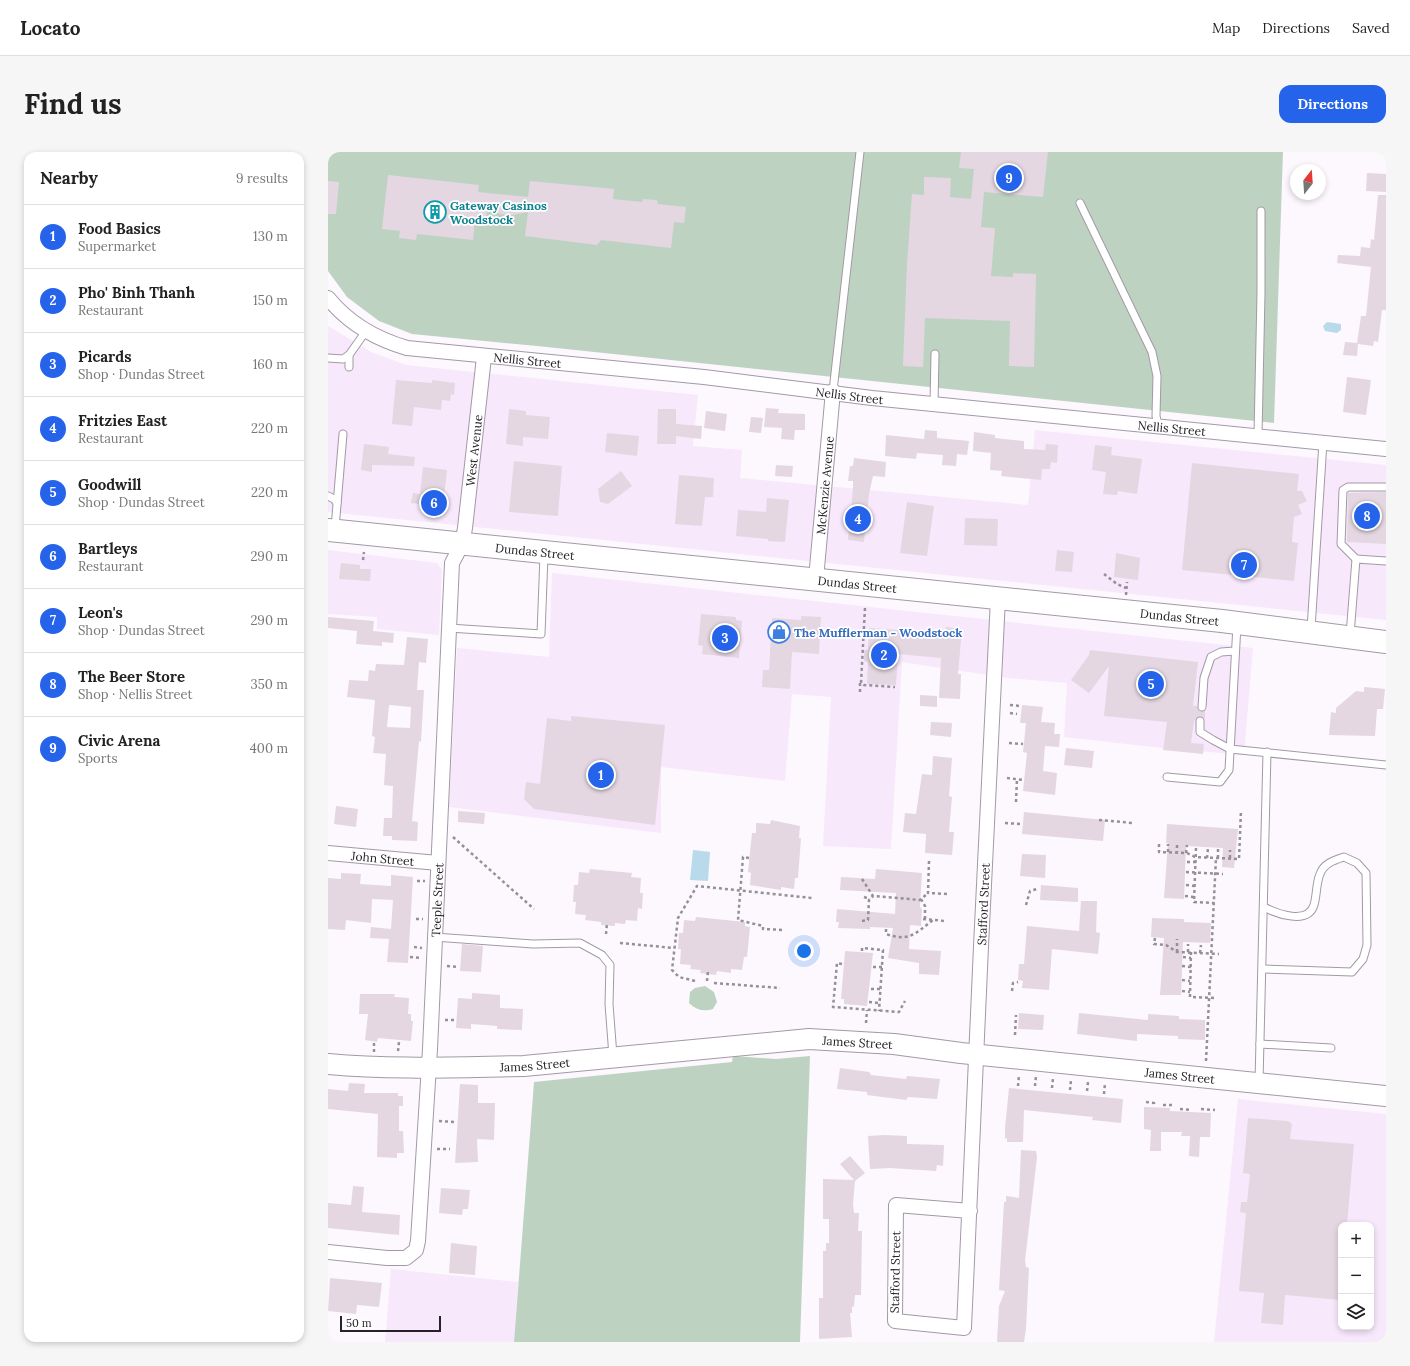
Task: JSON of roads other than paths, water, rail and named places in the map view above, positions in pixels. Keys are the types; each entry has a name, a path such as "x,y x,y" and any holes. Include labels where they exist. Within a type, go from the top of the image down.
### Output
{"main road":[{"name":"Dundas Street","path":"332,530 1237,623 1386,642"}],"street":[{"name":"Nellis Street","path":"328,298 350,320 366,331 381,339 407,348 618,368 833,391 872,398 1158,425 1386,449"},
{"name":"West Avenue","path":"462,544 484,356"},
{"name":"McKenzie Avenue","path":"816,579 833,391"},
{"name":"Teeple Street","path":"328,1252 399,1259 406,1258 416,1250 418,1240 428,1068 452,563 462,544"},
{"name":"Stafford Street","path":"970,1211 896,1205 895,1322 964,1328 970,1211 975,1054 998,598"},
{"name":"John Street","path":"328,853 438,863"},
{"name":"James Street","path":"328,1064 428,1068 524,1066 809,1039 894,1044 975,1054 1386,1096"}],"lane":[{"path":"833,391 860,152"},
{"path":"1080,203 1152,352 1157,376 1156,416 1158,425"},
{"path":"1258,435 1261,211"},
{"path":"328,358 343,359 349,355 366,331"},
{"path":"934,404 935,354"},
{"path":"349,355 349,367"},
{"path":"332,530 337,503 343,434"},
{"path":"1311,632 1323,442"},
{"path":"1386,487 1348,487 1343,490 1341,544 1356,559 1386,561"},
{"path":"328,496 334,499 337,503"},
{"path":"449,628 541,634 544,552"},
{"path":"1350,637 1356,559"},
{"path":"1167,777 1220,782 1229,770 1237,623"},
{"path":"1202,707 1204,678 1211,657 1222,652 1236,652"},
{"path":"1200,721 1200,732 1230,749 1386,765"},
{"path":"1259,1083 1263,969 1267,752"},
{"path":"1263,969 1352,972 1363,959 1367,945 1366,873 1357,863 1344,857 1330,862 1320,873 1314,907 1305,915 1291,917 1264,907"},
{"path":"434,937 533,944 580,943 602,955 610,965 609,1004 614,1058"},
{"path":"1260,1044 1331,1048"}],"water":[{"path":"1327,322 1341,324 1341,330 1337,333 1325,331 1323,326"},
{"path":"693,850 710,852 708,881 690,880"}],"place":[{"name":"Civic Arena","path":"1009,178"},
{"name":"Gateway Casinos Woodstock","path":"435,212"},
{"name":"Bartleys","path":"434,503"},
{"name":"The Beer Store","path":"1367,516"},
{"name":"Fritzies East","path":"858,519"},
{"name":"Leon's","path":"1244,565"},
{"name":"The Mufflerman - Woodstock","path":"779,632"},
{"name":"Picards","path":"725,638"},
{"name":"Pho' Binh Thanh","path":"884,655"},
{"name":"Goodwill","path":"1151,684"},
{"name":"Food Basics","path":"601,775"}]}
